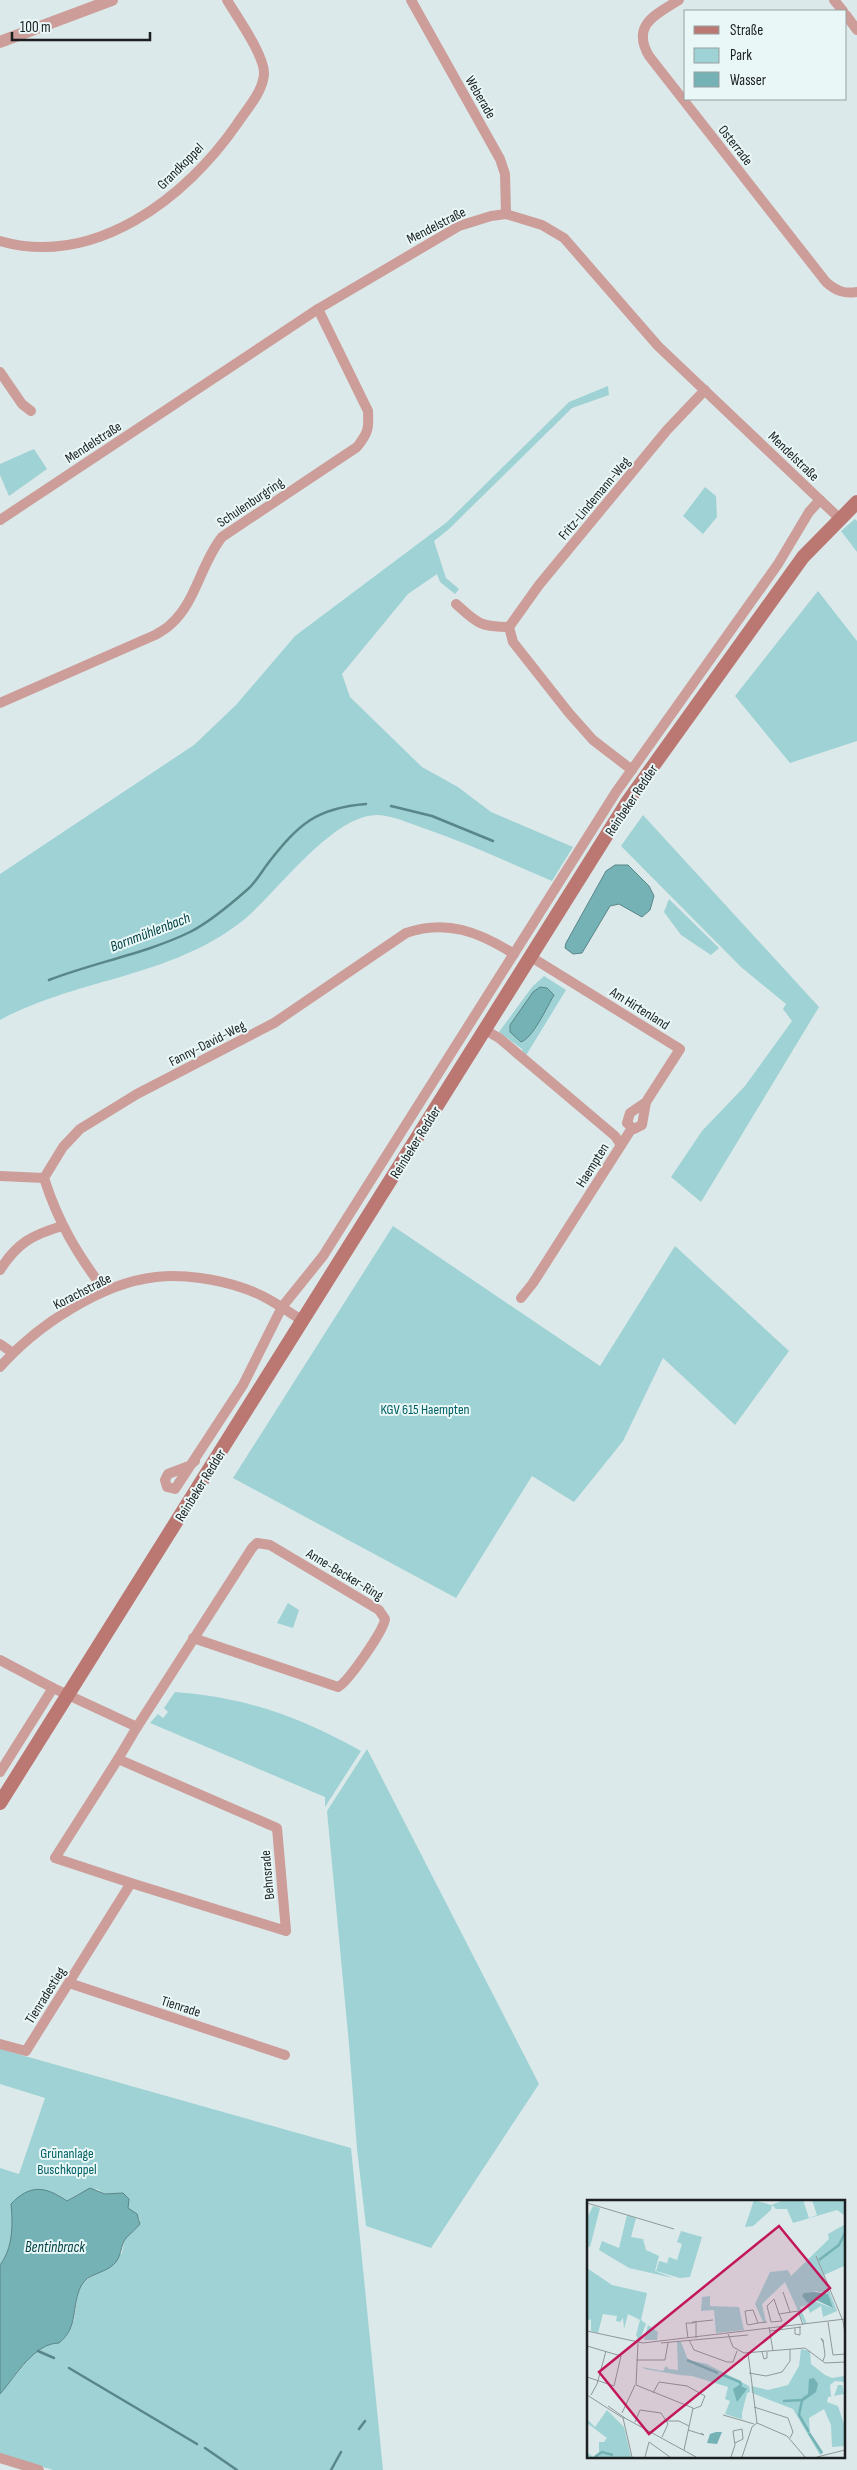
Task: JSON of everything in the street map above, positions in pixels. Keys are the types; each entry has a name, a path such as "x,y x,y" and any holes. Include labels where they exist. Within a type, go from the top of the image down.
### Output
{"main road":[{"name":"Reinbeker Redder","path":"0,1802 628,801 798,563 839,518 857,502"}],"street":[{"path":"0,42 112,0"},
{"name":"Grandkoppel","path":"0,241 28,246 66,246 104,236 162,204 189,180 228,137 256,95 264,75 262,63 227,0"},
{"name":"Weberade","path":"411,0 500,159 505,174 506,214"},
{"name":"Osterrade","path":"678,0 647,23 642,40 649,56 826,282 840,291 857,292"},
{"path":"834,0 842,10"},
{"path":"847,16 857,30"},
{"name":"Mendelstraße","path":"0,520 318,309 459,226 491,216 506,214 542,225 564,238 658,346 839,518"},
{"name":"Schulenburgring","path":"0,703 155,635 171,624 183,610 208,558 222,538 357,447 369,429 368,411 318,309"},
{"path":"0,372 22,404 31,411"},
{"name":"Fritz-Lindemann-Weg","path":"509,627 539,585 667,430 704,390"},
{"name":"Reinbeker Redder","path":"195,1461 243,1385 282,1307 323,1256 632,770 778,564 809,512 820,500"},
{"path":"456,604 474,620 487,627 509,627 512,642 568,713 593,740 632,770"},
{"name":"Fanny-David-Weg","path":"44,1178 63,1147 80,1128 136,1094 274,1023 406,933 428,926 447,927 475,933 514,954"},
{"name":"Am Hirtenland","path":"531,957 680,1050 646,1102 630,1113 627,1123 632,1128 638,1128 642,1125 646,1112 646,1102"},
{"name":"Haempten","path":"485,1030 499,1038 615,1136 621,1145 533,1283 521,1298"},
{"name":"Am Hirtenland","path":"621,1145 632,1128"},
{"path":"0,1176 44,1178 62,1226 89,1270 105,1291"},
{"path":"0,1270 7,1259 29,1238 62,1226"},
{"name":"Korachstraße","path":"0,1367 13,1353 48,1324 105,1291 157,1277 186,1278 244,1288 282,1307 303,1321"},
{"path":"0,1344 13,1353"},
{"name":"Anne-Becker-Ring","path":"137,1727 193,1638 252,1548 261,1542 270,1545 379,1610 386,1619 385,1624 344,1683 338,1687 193,1638"},
{"path":"0,1660 53,1688 137,1727"},
{"path":"0,1772 53,1688"},
{"name":"Behnsrade","path":"118,1759 277,1828 286,1930 55,1858 137,1727"},
{"name":"Tienradestieg","path":"0,2044 26,2051 131,1883"},
{"name":"Tienrade","path":"68,1983 284,2055"},
{"path":"0,2458 39,2470"}],"green space":[{"path":"608,386 609,395 572,408 449,529 434,541 446,578 459,589 455,594 440,582 437,574 408,594 342,674 350,697 422,767 458,787 491,812 573,847 552,881 474,847 402,820 379,815 361,818 342,827 324,841 255,910 213,941 154,967 60,995 0,1020 0,874 194,745 236,705 295,636 447,522 569,402"},
{"path":"34,449 47,469 9,496 0,475 0,464"},
{"path":"705,487 716,496 717,517 703,534 683,516"},
{"path":"855,519 857,521 857,552 841,531"},
{"path":"818,591 857,641 857,741 790,763 735,696"},
{"path":"643,815 819,1007 701,1202 671,1177 702,1131 745,1086 792,1021 783,1009 786,1004 741,967 621,846"},
{"path":"669,899 719,948 711,955 681,935 664,912"},
{"path":"544,976 566,990 525,1057 522,1049 499,1032 532,987"},
{"name":"KGV 615 Haempten","path":"393,1226 600,1366 675,1246 789,1351 735,1425 663,1358 623,1441 574,1502 532,1476 456,1598 233,1478"},
{"path":"288,1603 299,1610 293,1628 277,1623"},
{"path":"175,1692 249,1704 316,1728 361,1751 325,1807 325,1797 150,1723 158,1714 163,1718 168,1712 164,1708"},
{"path":"367,1749 539,2084 431,2248 366,2226 357,2149 327,1811"},
{"name":"Grünanlage Buschkoppel","path":"0,2049 351,2148 383,2470 53,2470 0,2454 0,2394 34,2353 50,2343 63,2340 74,2320 78,2293 82,2284 122,2253 125,2238 140,2224 140,2219 128,2208 123,2193 105,2194 97,2189 78,2194 67,2201 57,2194 11,2204 10,2244 0,2265 0,2168 19,2174 45,2098 0,2084"}],"water":[{"path":"615,865 628,865 649,886 654,896 650,910 642,917 619,904 610,906 582,953 573,954 565,948 566,943 606,871"},
{"path":"540,987 547,988 554,995 535,1029 521,1042 510,1032 510,1025 533,992"},
{"name":"Bentinbrack","path":"90,2188 105,2194 123,2193 129,2199 128,2208 137,2214 140,2224 124,2241 116,2262 109,2268 88,2278 81,2286 72,2323 65,2337 59,2343 50,2344 34,2354 0,2394 0,2265 10,2244 11,2204 31,2190 38,2189 52,2192 67,2201"}],"waterway":[{"name":"Bornmühlenbach","path":"49,980 173,940 198,928 248,889 290,837 310,820 334,809 366,804"},
{"name":"Bornmühlenbach","path":"391,806 432,816 493,841"},
{"path":"38,2351 54,2358"},
{"path":"69,2368 197,2444"},
{"path":"359,2429 365,2421"},
{"path":"205,2448 237,2470"},
{"path":"331,2470 341,2452"}]}
